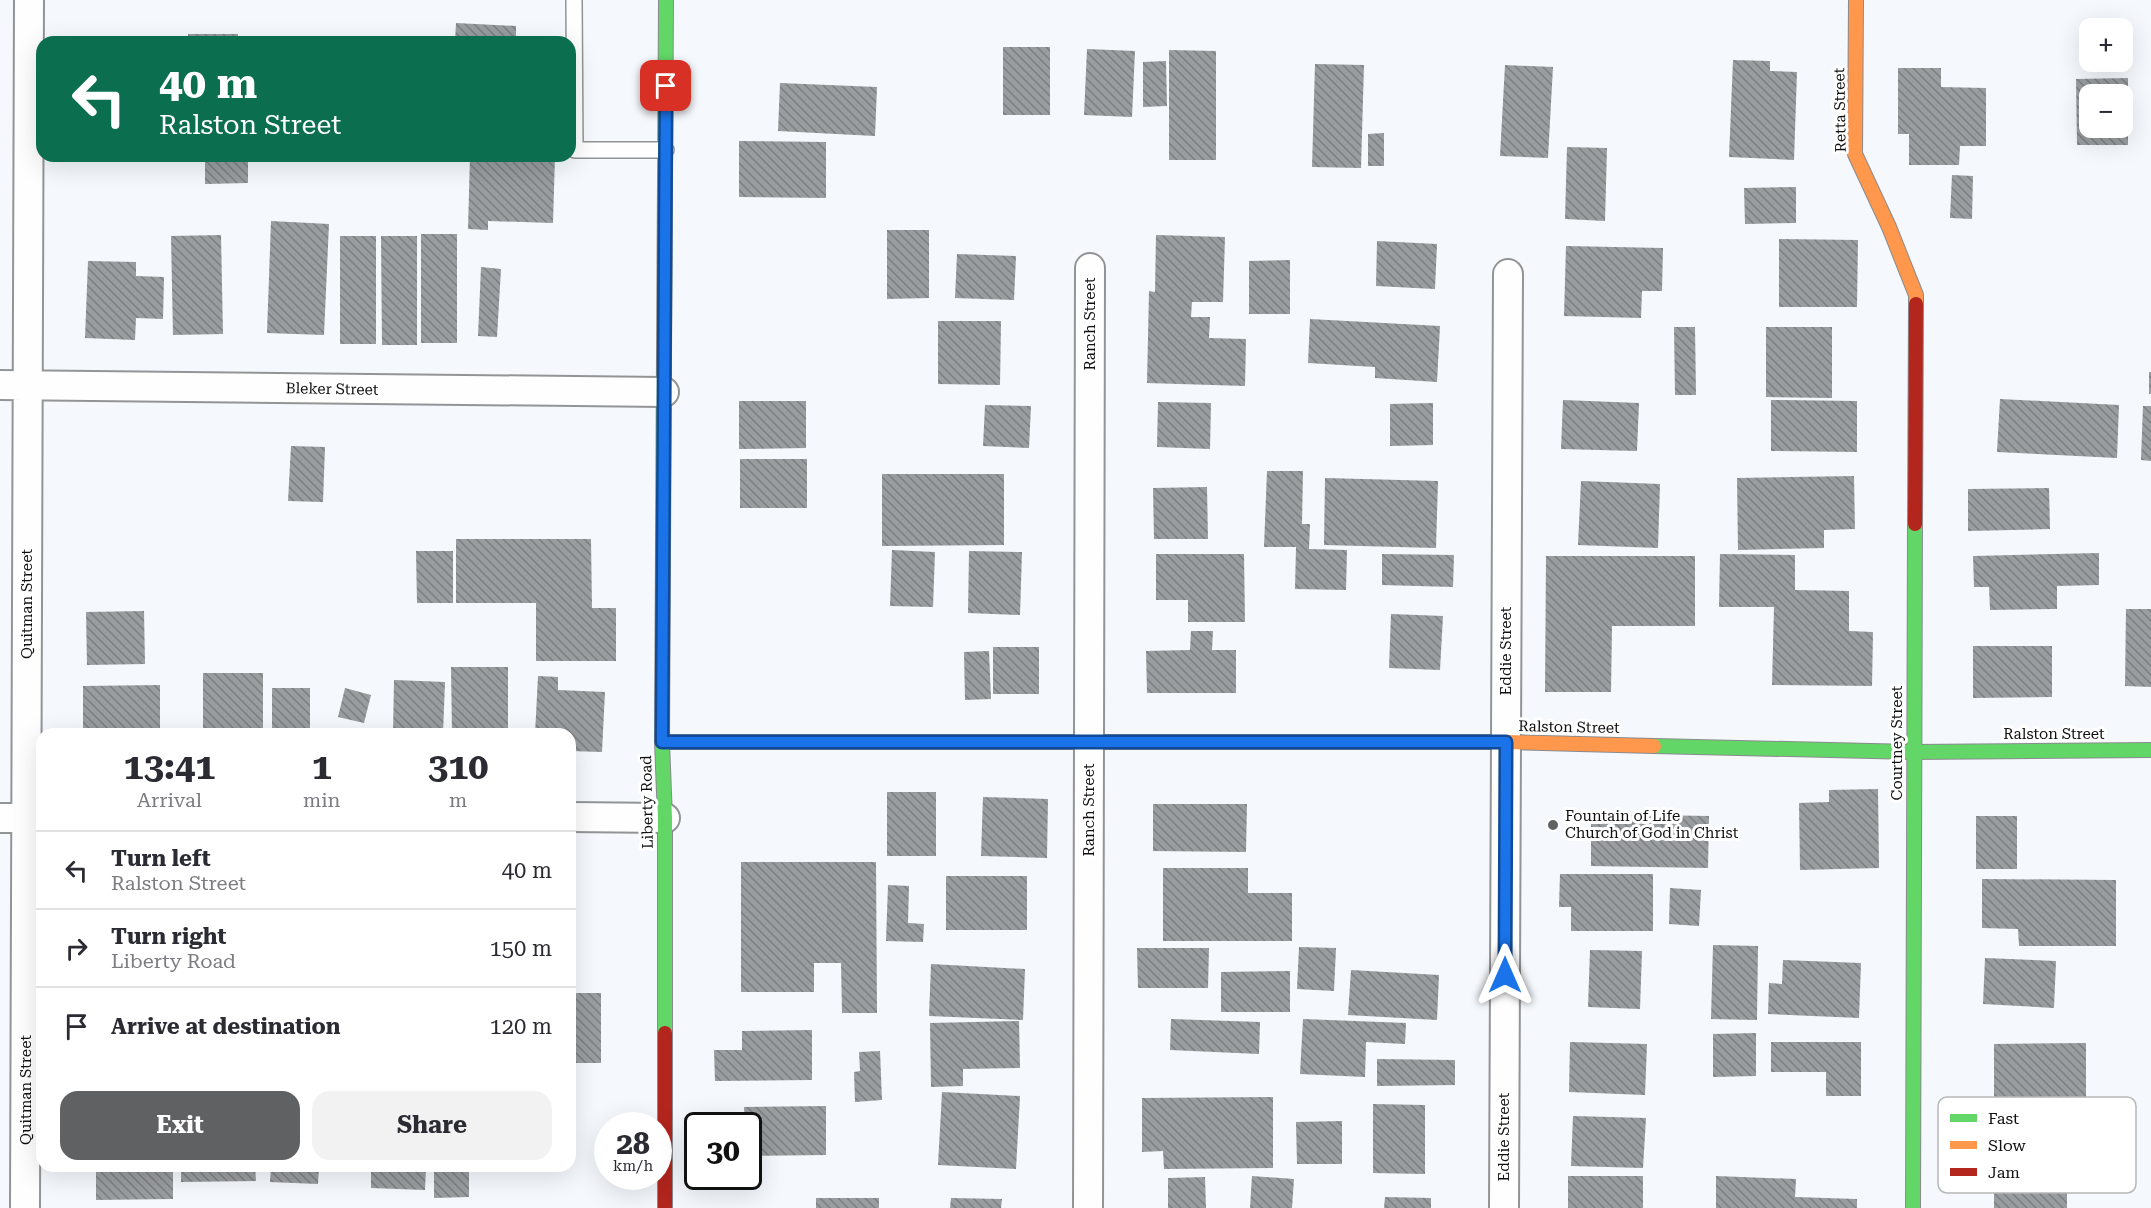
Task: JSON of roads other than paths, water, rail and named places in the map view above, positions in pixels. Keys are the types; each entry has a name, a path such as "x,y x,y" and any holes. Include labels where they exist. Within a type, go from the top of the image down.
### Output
{"street":[{"name":"Quitman Street","path":"25,1208 23,818 13,385 29,0"},
{"name":"Liberty Road","path":"665,1208 665,818 662,742 666,0"},
{"name":"Retta Street","path":"1856,0 1854,154 1889,227 1910,280"},
{"name":"Ranch Street","path":"1088,1208 1090,268"},
{"name":"Eddie Street","path":"1503,1208 1508,274"},
{"name":"Courtney Street","path":"1910,280 1916,295 1913,1208"},
{"name":"Bleker Street","path":"13,385 664,392"},
{"name":"Ralston Street","path":"662,742 1506,742 1913,752 2151,750"},
{"path":"576,818 665,818"}],"lane":[{"path":"574,0 574,36"},
{"path":"576,150 666,150"}],"place":[{"name":"Fountain of Life Church of God in Christ","path":"1553,825"}]}
